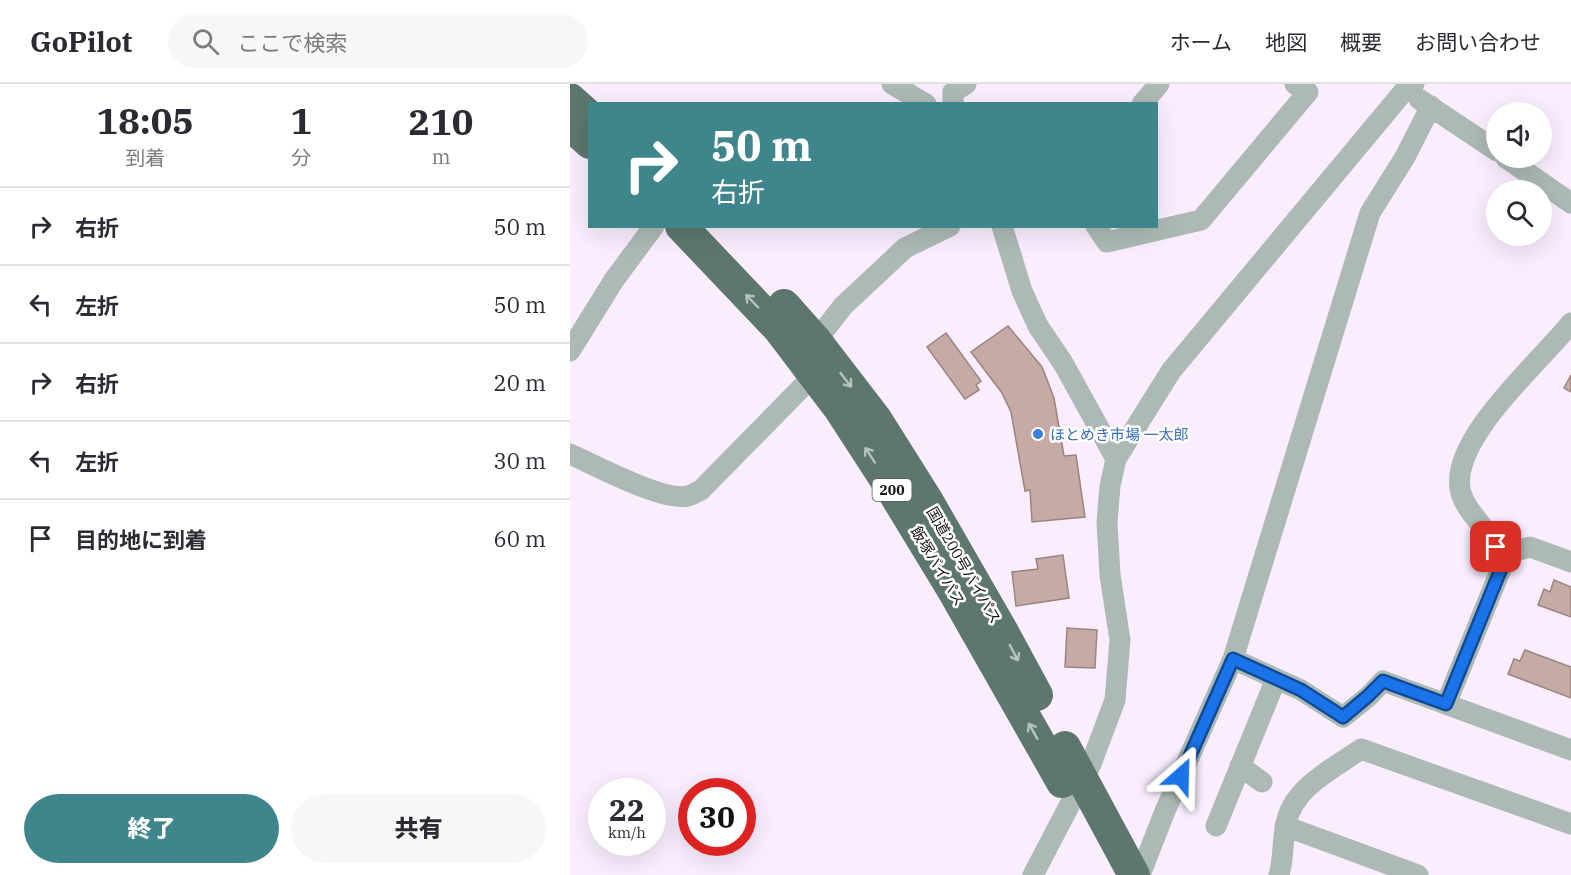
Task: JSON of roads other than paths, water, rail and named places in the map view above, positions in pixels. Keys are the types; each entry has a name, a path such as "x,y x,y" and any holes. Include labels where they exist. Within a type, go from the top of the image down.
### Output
{"highway":[{"path":"570,99 588,115"},
{"path":"570,125 588,141"},
{"name":"飯塚バイパス","path":"683,228 779,329 839,408 954,592 1113,875"},
{"name":"国道200号バイパス","path":"711,228 758,275 816,341 876,419 927,500 1004,634 1134,875"}],"street":[{"path":"892,84 923,102"},
{"path":"953,102 953,92 966,84"},
{"path":"1144,102 1159,84"},
{"path":"1097,228 1107,242 1201,220 1308,92 1295,84"},
{"path":"1033,875 1091,764 1115,700 1120,640 1110,575 1107,522 1110,486 1116,459 1171,371 1404,86 1486,144"},
{"path":"1140,875 1165,811 1233,659 1370,213 1405,157 1431,106"},
{"path":"1521,168 1571,202"},
{"path":"570,351 614,280 653,228"},
{"path":"570,454 654,491 672,496 687,497 701,490 814,375 816,341 843,306 905,249 946,228"},
{"path":"1003,228 1022,291 1038,326 1064,363 1116,459"},
{"path":"1446,704 1501,569 1496,547 1471,512 1460,490 1459,474 1467,451 1495,408 1571,323"},
{"path":"1498,556 1530,547 1571,562"},
{"path":"1233,659 1301,690 1343,717 1383,681 1571,750"},
{"path":"1216,825 1276,679"},
{"path":"1279,875 1285,826 1294,800 1310,785 1361,749 1571,824"},
{"path":"1240,766 1262,782"},
{"path":"1285,826 1418,875"}],"place":[{"name":"ほとめき市場 一太郎","path":"1038,434"}]}
